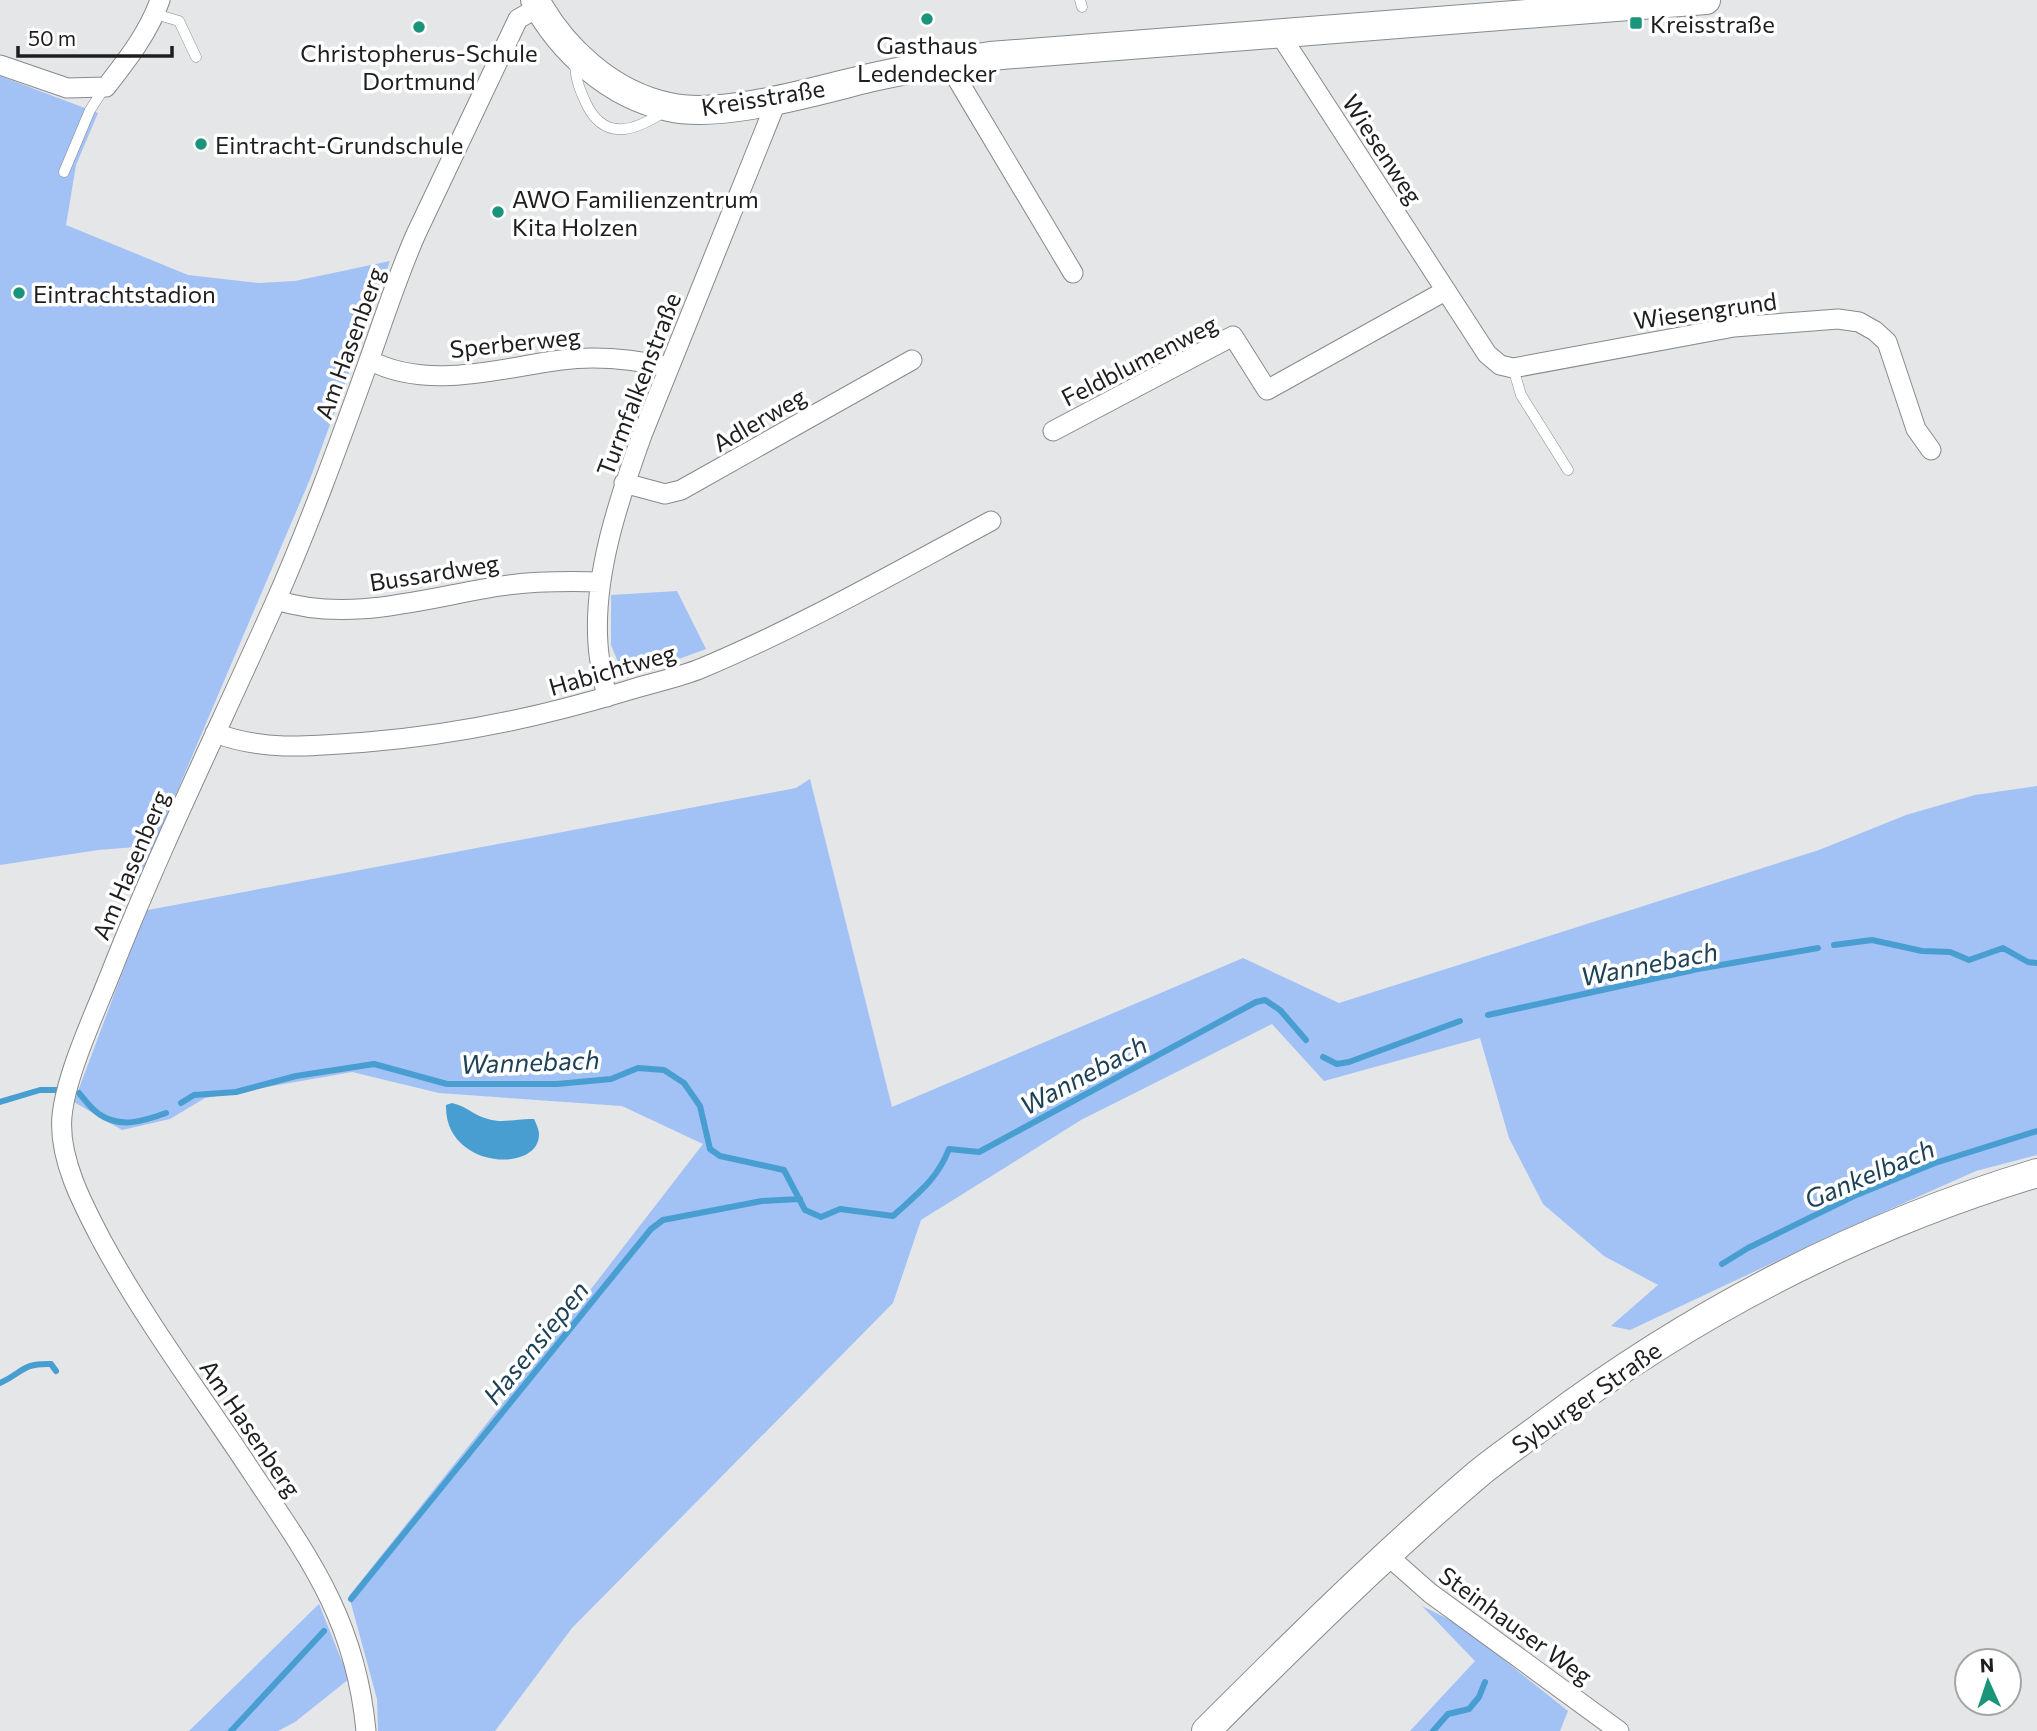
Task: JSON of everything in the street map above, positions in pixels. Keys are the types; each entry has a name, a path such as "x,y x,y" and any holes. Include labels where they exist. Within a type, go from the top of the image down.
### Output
{"main road":[{"name":"Kreisstraße","path":"537,4 555,32 575,55 624,89 670,108 727,108 777,100 947,62 990,56 1706,0"},
{"name":"Syburger Straße","path":"1206,1731 1387,1555 1480,1473 1590,1390 1694,1323 1798,1266 1864,1236 1968,1195 2037,1173"}],"street":[{"name":"Am Hasenberg","path":"366,1731 363,1699 351,1648 326,1588 283,1518 150,1323 116,1265 86,1209 73,1177 63,1144 63,1108 90,1025 167,836 276,600 325,482 416,234 518,19 537,4"},
{"path":"0,65 67,88 106,87 127,60 157,7"},
{"name":"Wiesenweg","path":"1279,33 1445,291"},
{"path":"947,62 1073,273"},
{"name":"Turmfalkenstraße","path":"607,697 598,641 601,582 603,564 624,483 668,367 777,100"},
{"path":"1445,291 1488,354 1500,365 1513,368"},
{"name":"Feldblumenweg","path":"1054,430 1233,336 1267,390 1445,291"},
{"name":"Wiesengrund","path":"1513,368 1734,327 1838,319 1858,322 1875,331 1887,342 1916,429 1931,450"},
{"name":"Sperberweg","path":"369,360 383,367 428,375 487,372 599,357 634,359 668,367"},
{"name":"Adlerweg","path":"624,483 665,494 681,490 912,360"},
{"name":"Habichtweg","path":"215,733 235,741 262,746 314,746 417,738 505,724 572,708 700,669 795,625 991,521"},
{"name":"Bussardweg","path":"276,600 300,608 379,608 496,586 601,582"},
{"name":"Steinhauser Weg","path":"1387,1555 1430,1593 1619,1731"}],"lane":[{"path":"157,7 179,21 196,57"},
{"path":"575,55 575,80 591,114 602,125 617,130 633,128 649,122 670,108"},
{"path":"64,172 90,110 106,87"},
{"path":"1513,368 1521,395 1567,470"}],"shaded area":[{"path":"0,76 98,113 76,165 66,225 188,275 259,283 295,281 390,261 310,479 144,869 148,910 796,788 810,779 892,1107 1243,958 1339,1003 1819,850 1906,815 1975,795 2037,786 2037,1155 1976,1171 1630,1330 1611,1326 1658,1285 1604,1256 1543,1204 1509,1138 1480,1038 1324,1081 1272,1024 1081,1120 921,1220 893,1303 572,1628 495,1731 378,1731 377,1699 349,1596 499,1408 703,1144 622,1106 439,1093 352,1072 205,1098 170,1119 122,1130 74,1102 142,920 138,874 149,846 98,850 0,865"},
{"path":"677,591 706,649 649,670 631,672 618,662 611,645 611,595"},
{"path":"452,1103 483,1118 505,1121 534,1119 539,1134 535,1147 525,1155 509,1159 475,1153 460,1142 449,1126 446,1105"},
{"path":"319,1604 349,1679 295,1722 278,1731 189,1731"},
{"path":"1422,1606 1460,1625 1568,1711 1560,1731 1410,1731 1475,1661"}],"waterway":[{"name":"Wannebach","path":"1834,945 1872,940 1922,951 1950,952 1969,960 2003,948 2028,962 2037,963"},
{"name":"Wannebach","path":"1488,1015 1698,969 1818,948"},
{"name":"Wannebach","path":"181,1103 194,1095 236,1092 296,1076 374,1064 447,1084 557,1084 611,1079 638,1068 664,1070 684,1083 700,1106 710,1149 720,1156 784,1170 805,1210 821,1217 840,1209 893,1216 932,1178 949,1149 979,1152 1256,1002 1265,1000 1280,1010 1306,1040"},
{"name":"Wannebach","path":"1323,1057 1337,1064 1349,1062 1460,1021"},
{"name":"Wannebach","path":"0,1102 40,1090 57,1090"},
{"name":"Wannebach","path":"79,1093 96,1112 115,1121 141,1121 166,1113"},
{"name":"Gankelbach","path":"1722,1264 1748,1248 1854,1196 1935,1163 2037,1131"},
{"name":"Hasensiepen","path":"351,1599 651,1229 663,1220 762,1201 800,1199"},
{"path":"0,1383 34,1365 51,1364 56,1371"},
{"name":"Hasensiepen","path":"231,1731 324,1631"},
{"name":"Gankelbach","path":"1433,1731 1448,1714 1469,1709 1479,1697 1485,1682"}],"place":[{"name":"Gasthaus Ledendecker","path":"927,19"},
{"name":"Kreisstraße","path":"1636,23"},
{"name":"Christopherus-Schule Dortmund","path":"419,27"},
{"name":"Eintracht-Grundschule","path":"201,144"},
{"name":"AWO Familienzentrum Kita Holzen","path":"498,212"},
{"name":"Eintrachtstadion","path":"19,293"}]}
